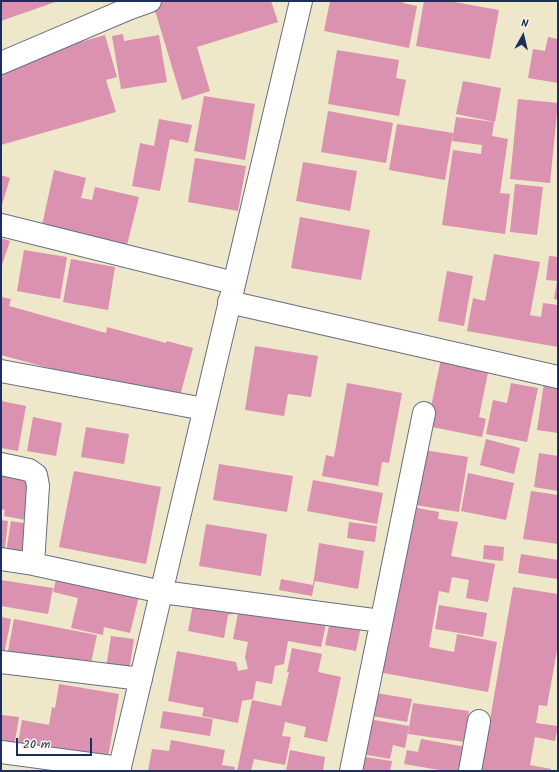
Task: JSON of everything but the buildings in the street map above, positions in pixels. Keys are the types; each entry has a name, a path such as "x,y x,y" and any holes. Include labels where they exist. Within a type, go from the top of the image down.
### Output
{"street":[{"path":"1,63 126,5 150,1"},
{"path":"1,752 120,770 301,1"},
{"path":"1,225 232,292 558,377"},
{"path":"1,370 204,409"},
{"path":"350,771 424,413"},
{"path":"1,464 28,470 36,475 38,486 33,564"},
{"path":"1,559 33,564 162,592 381,621"},
{"path":"1,662 141,679"},
{"path":"470,771 479,721"}]}
